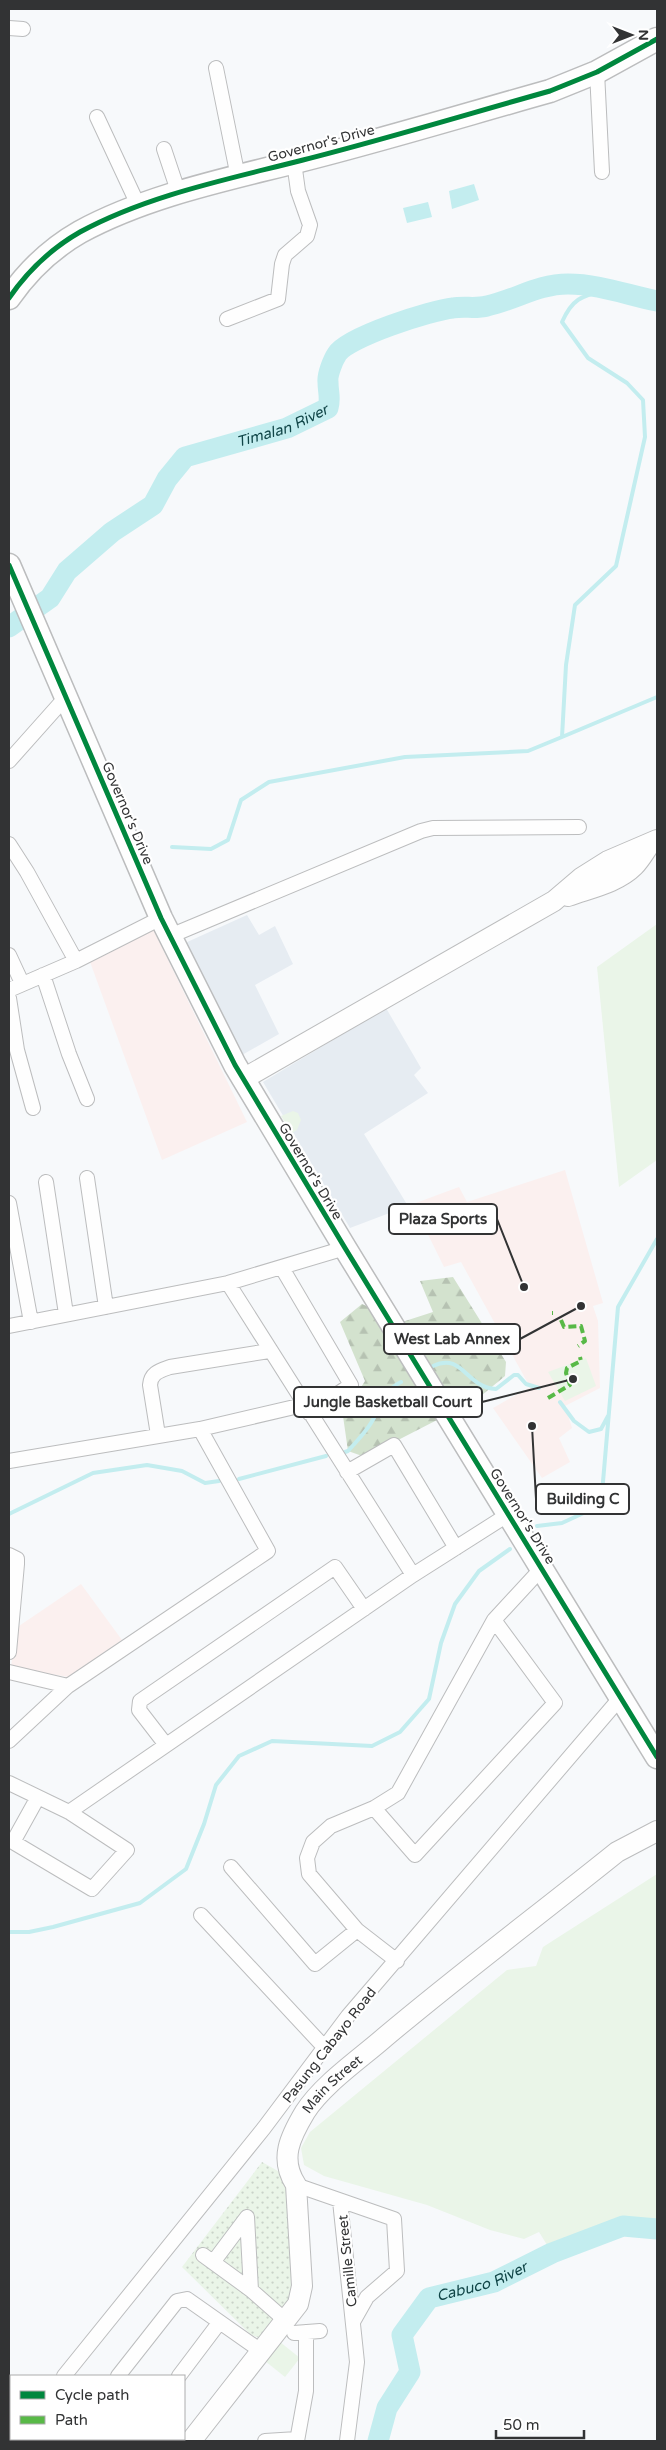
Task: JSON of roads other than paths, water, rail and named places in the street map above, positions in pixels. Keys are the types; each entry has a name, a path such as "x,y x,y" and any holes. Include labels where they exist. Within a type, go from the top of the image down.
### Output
{"main road":[{"name":"Governor's Drive","path":"11,292 38,265 68,240 91,226 139,207 238,177 550,91 597,72 657,39"},
{"name":"Governor's Drive","path":"9,565 165,927 211,1020 243,1079 344,1248 657,1757"}],"street":[{"path":"9,28 23,29"},
{"path":"216,68 238,177"},
{"path":"597,72 602,172"},
{"path":"97,117 139,207"},
{"path":"164,149 179,194"},
{"path":"227,319 278,299 282,264 285,255 307,236 310,225 298,191 294,162"},
{"path":"9,760 66,697"},
{"path":"9,990 76,961 421,830 433,828 579,827"},
{"path":"243,1079 554,901 609,881 627,872 654,842"},
{"path":"9,844 27,872 76,961"},
{"path":"9,955 22,983"},
{"path":"43,975 69,1054 87,1099"},
{"path":"9,998 17,1050 34,1108"},
{"path":"87,1178 106,1307"},
{"path":"46,1182 66,1314"},
{"path":"9,1203 31,1322"},
{"path":"9,1326 228,1283 344,1248"},
{"path":"9,1461 306,1409 350,1385 282,1268"},
{"path":"228,1283 269,1351 413,1575"},
{"path":"158,1435 150,1385 151,1378 156,1373 170,1367 269,1351"},
{"path":"9,1741 68,1686 268,1551 200,1428"},
{"path":"347,1472 394,1445 456,1548"},
{"path":"69,1812 364,1608 509,1514"},
{"path":"9,1555 17,1559 9,1652"},
{"path":"166,1745 139,1710 140,1701 335,1567 364,1608"},
{"path":"397,1961 358,1930 309,1874 307,1858 313,1842 331,1826 374,1808 398,1793 494,1620 542,1568"},
{"path":"374,1808 415,1855 555,1703 494,1620"},
{"path":"9,1672 68,1686"},
{"name":"Pasung Cabayo Road","path":"65,2375 264,2128 348,2016 621,1697"},
{"path":"9,1783 38,1797 69,1812 126,1850 92,1889 13,1842 38,1797"},
{"name":"Main Street","path":"190,2441 261,2351 302,2329 298,2304 302,2295 296,2186 290,2176 287,2165 290,2141 306,2110 335,2080 398,2026 617,1852 657,1831"},
{"path":"231,1867 315,1964 358,1930"},
{"path":"201,1915 325,2048"},
{"name":"Camille Street","path":"296,2186 394,2219 397,2271 367,2297 354,2320"},
{"name":"Camille Street","path":"340,2201 357,2362 347,2441"},
{"path":"251,2290 247,2217 208,2258 302,2329 306,2391 297,2440 265,2441"},
{"path":"119,2375 177,2301 187,2299 261,2351"},
{"path":"180,2375 219,2323"}],"water":[{"path":"474,184 479,200 452,209 449,191"},
{"path":"428,202 432,217 407,223 403,208"}],"waterway":[{"name":"Timalan River","path":"9,627 50,598 67,571 112,532 153,505 167,479 185,457 287,428 328,408 328,379 332,364 337,354 356,340 391,325 427,314 457,307 487,306 537,289 557,285 579,284 657,301"},
{"path":"172,847 211,849 228,840 241,800 269,782 405,757 528,751 562,737 566,665 575,605 616,566 645,437 643,400 627,383 588,358 562,322 575,302 585,296 608,289"},
{"path":"562,737 657,697"},
{"path":"537,1526 562,1523 601,1505 618,1307 657,1239"},
{"path":"433,1366 451,1363 477,1383 486,1387 496,1389 514,1375 518,1375 526,1384 539,1388"},
{"path":"345,1452 369,1427 386,1395 401,1382"},
{"path":"560,1402 574,1421 589,1432 601,1429 608,1416"},
{"path":"239,1479 326,1456"},
{"path":"9,1514 93,1473 147,1465 182,1471 205,1483 219,1481"},
{"path":"9,1932 29,1932 53,1927 140,1903 186,1869 204,1824 216,1785 239,1756 272,1741 372,1746 400,1732 429,1699 441,1643 455,1604 479,1571 510,1549"},
{"name":"Cabuco River","path":"378,2441 387,2408 410,2372 402,2335 429,2298 494,2282 552,2253 623,2226 657,2229"}],"place":[{"name":"Plaza Sports","path":"524,1287"},
{"name":"West Lab Annex","path":"581,1306"},
{"name":"Jungle Basketball Court","path":"573,1379"},
{"name":"Building C","path":"532,1426"}]}
